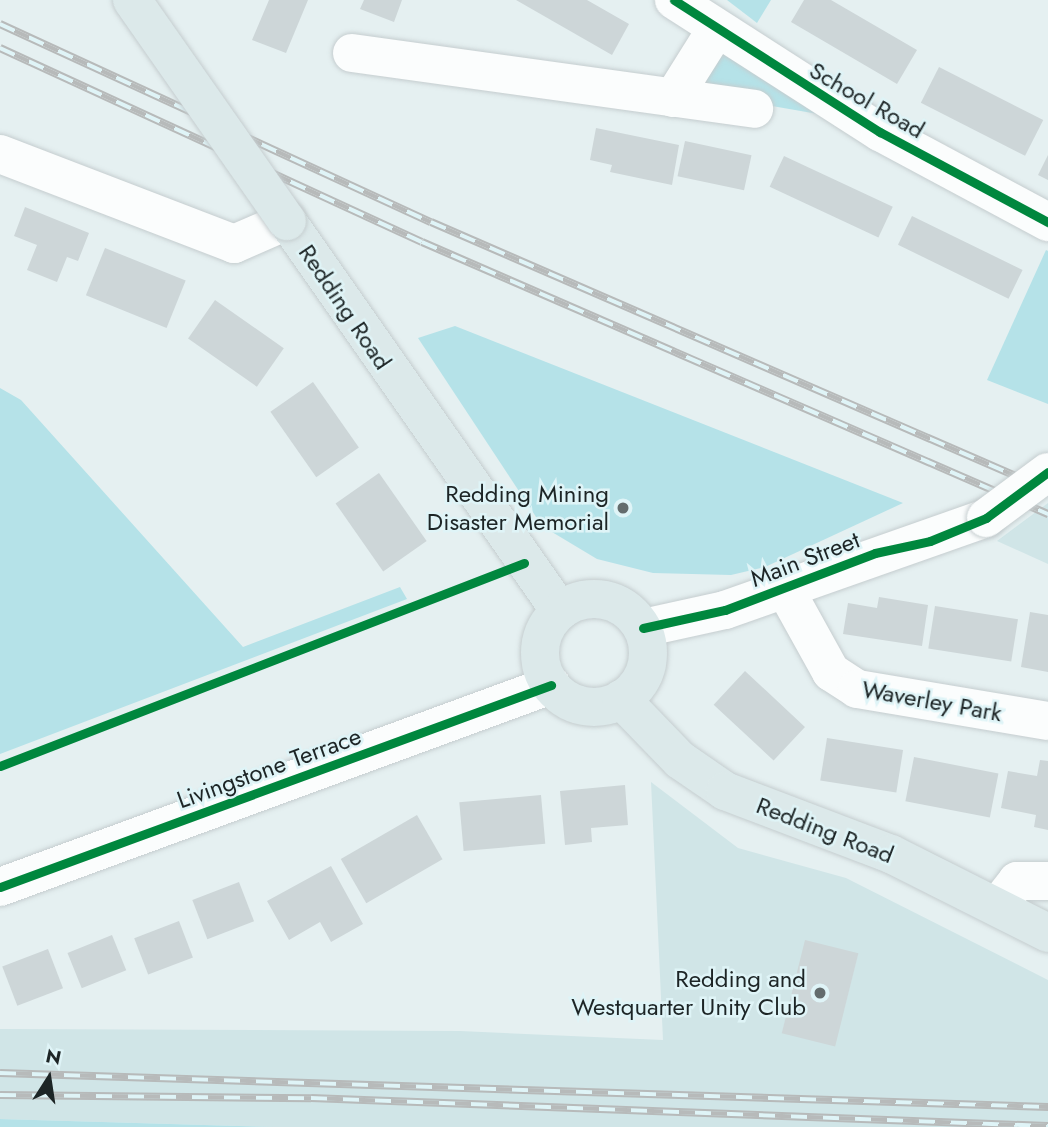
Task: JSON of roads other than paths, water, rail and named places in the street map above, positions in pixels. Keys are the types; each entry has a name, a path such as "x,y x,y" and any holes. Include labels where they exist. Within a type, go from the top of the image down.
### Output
{"main road":[{"name":"Redding Road","path":"132,0 561,611"},
{"path":"599,599 617,604 643,628 648,664 621,699 579,705 551,685 540,652 543,635 561,611 599,599"},
{"name":"Redding Road","path":"621,699 680,760 725,791 1000,903 1048,933"}],"street":[{"name":"School Road","path":"674,0 715,31 880,132 1048,222"},
{"path":"673,98 715,31"},
{"path":"352,53 754,109"},
{"path":"0,154 96,195 234,244 287,221"},
{"name":"Main Street","path":"643,628 785,589 986,519 1048,472"},
{"name":"Waverley Park","path":"785,589 831,672 857,689 1048,721"},
{"name":"Livingstone Terrace","path":"0,887 551,685"},
{"path":"1000,903 1017,881 1048,881"}],"railway":[{"path":"0,24 431,222 1048,490"},
{"path":"0,48 422,242 1048,514"},
{"path":"0,1073 1048,1107"},
{"path":"0,1095 311,1098 1048,1126"}],"place":[{"name":"Redding Mining Disaster Memorial","path":"623,508"},
{"name":"Redding and Westquarter Unity Club","path":"820,993"}]}
